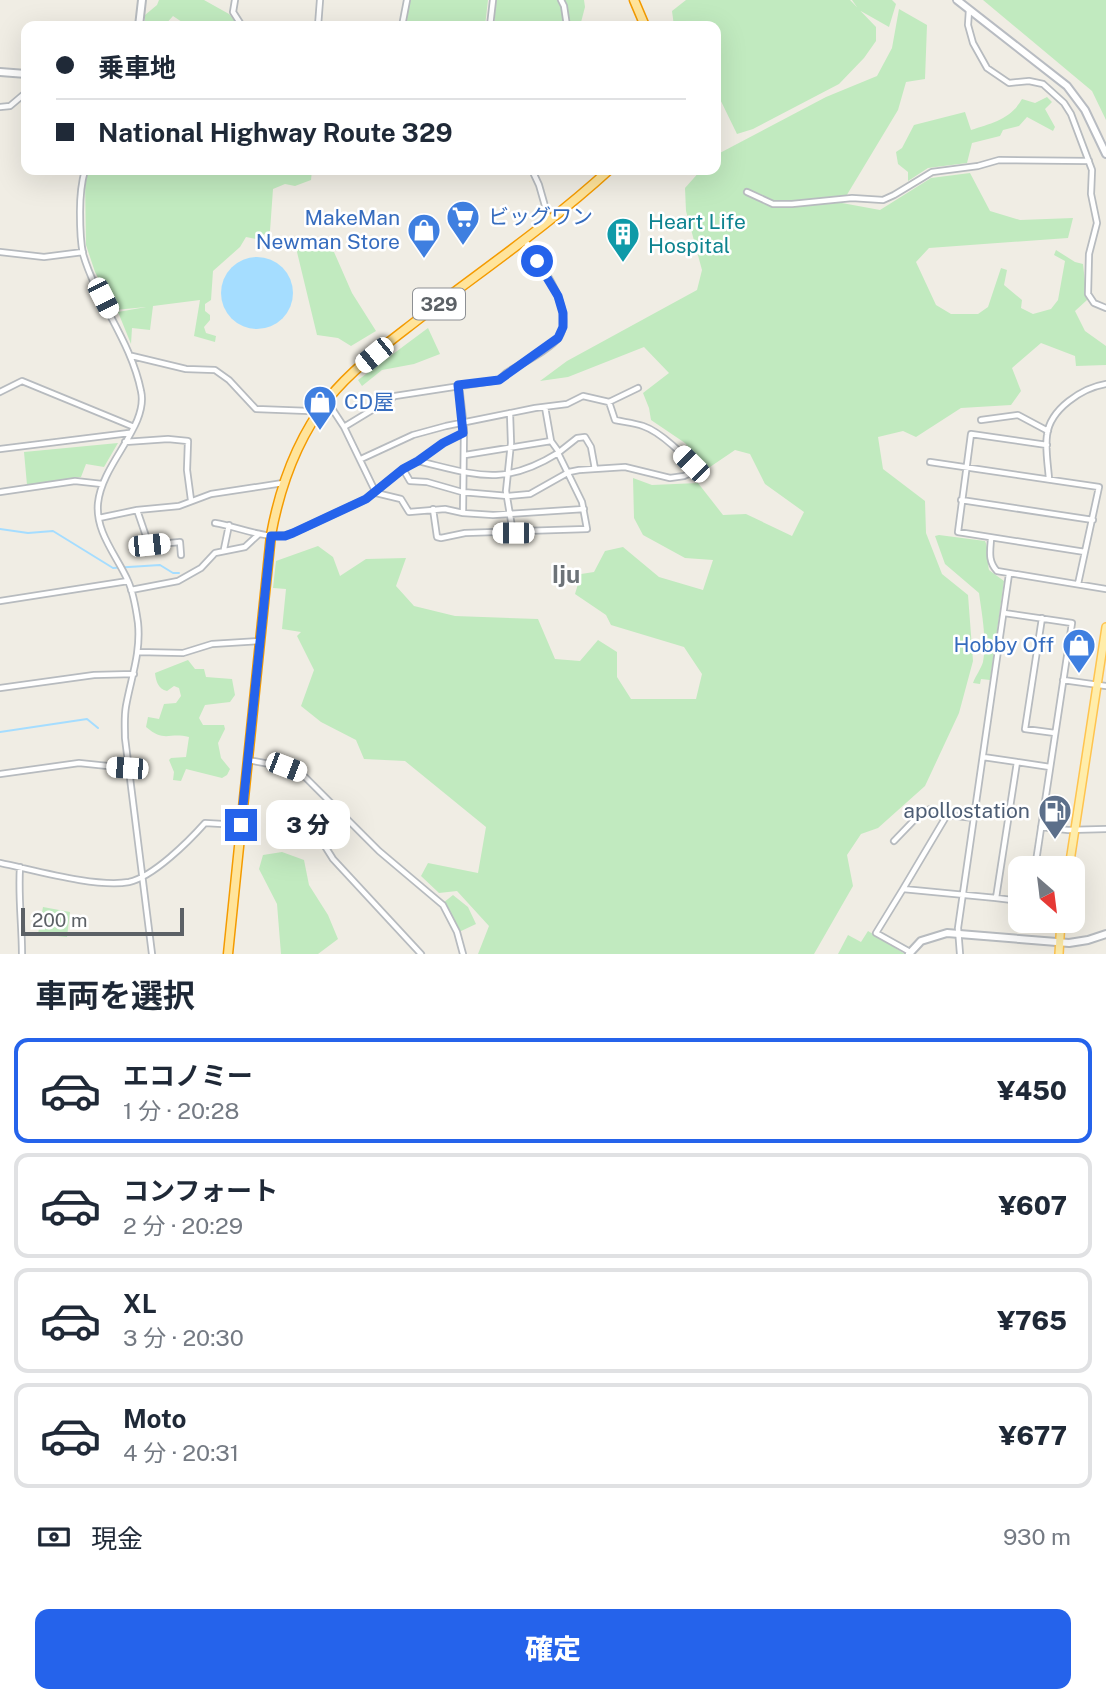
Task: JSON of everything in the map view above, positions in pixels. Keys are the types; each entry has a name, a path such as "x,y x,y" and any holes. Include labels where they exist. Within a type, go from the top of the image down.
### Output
{"highway":[{"path":"634,0 643,21"},
{"name":"329","path":"228,954 271,536 283,483 301,443 327,401 356,370 549,221 603,175"}],"main road":[{"path":"1071,856 1106,627"},
{"path":"1059,954 1060,933"}],"street":[{"path":"140,21 142,0"},
{"path":"235,0 233,12 239,21"},
{"path":"318,21 320,0"},
{"path":"403,21 407,0"},
{"path":"491,21 493,0"},
{"path":"561,0 566,21"},
{"path":"957,0 1067,86 1085,110 1106,154"},
{"path":"969,9 968,25 973,43 987,68 1009,83 1037,82 1053,92 1071,114 1092,170 1091,194 1097,223 1089,254 1088,294 1094,303 1106,308"},
{"path":"0,72 21,74"},
{"path":"0,107 9,106 21,97"},
{"path":"747,192 773,204 852,198 883,200 932,172 978,166 999,160 1089,161"},
{"path":"84,175 80,208 83,251 94,281 132,356 142,400 140,415 107,471 98,501 103,533 128,581 138,623 138,652 125,716 127,768 152,954"},
{"path":"535,175 540,185 549,221"},
{"path":"344,427 395,396 499,380 560,335 563,313 558,296 524,240"},
{"path":"0,252 44,257 83,251"},
{"path":"132,356 186,369 215,370 229,380 256,409 309,411 318,414"},
{"path":"0,392 22,381 134,427"},
{"path":"1049,479 1048,431 1062,407 1087,390 1106,384"},
{"path":"458,385 465,455 463,513"},
{"path":"361,459 413,435 463,422 567,404 583,396 609,402 638,388"},
{"path":"327,401 344,427 376,493"},
{"path":"403,469 410,481 427,482 462,492 508,496 530,494 569,472 625,467 670,478 692,472 691,464 671,444 646,427 615,420 609,402"},
{"path":"433,509 438,537 441,538 465,533 587,529 584,509 569,472 551,441 545,407"},
{"path":"510,413 511,448 506,476 513,533"},
{"path":"981,420 1018,415 1048,431"},
{"path":"0,449 130,433"},
{"path":"215,523 259,534 285,536 376,493 403,469 463,433"},
{"path":"1047,445 971,434 958,532 1084,552"},
{"path":"418,461 493,477 506,476 527,470 559,453 577,438 585,437 591,447 595,469"},
{"path":"125,442 168,439 188,441 187,470 191,500"},
{"path":"465,455 551,441"},
{"path":"930,462 1099,487 1078,584"},
{"path":"0,492 85,480 102,484"},
{"path":"99,518 137,510 179,506 191,500 234,489 283,483"},
{"path":"376,493 401,499 409,512 433,509 511,514 584,509"},
{"path":"961,500 1093,520"},
{"path":"137,510 149,545 180,542 181,555"},
{"path":"224,549 229,526"},
{"path":"131,590 178,581 201,568 215,552 245,547 259,534"},
{"path":"991,539 989,557 991,565 997,571 1106,589"},
{"path":"960,954 957,933 1009,574"},
{"path":"0,601 128,581"},
{"path":"1004,613 1072,623 1037,856"},
{"path":"1042,618 1025,729 1055,733"},
{"path":"138,652 183,653 212,644 260,641"},
{"path":"0,688 94,675 134,674"},
{"path":"1063,680 1106,686"},
{"path":"983,757 1050,767"},
{"path":"247,760 286,767 302,774 379,851 443,905 457,932 463,954"},
{"path":"996,898 1017,762"},
{"path":"0,774 79,763 127,768"},
{"path":"894,841 920,814 930,809 947,815 974,818"},
{"path":"340,811 316,832 333,859 421,954"},
{"path":"947,815 876,933 909,953 929,937 947,933 1059,942 1083,941 1106,934"},
{"path":"0,863 106,883 130,882 177,852 205,823 241,825"},
{"path":"1041,827 1075,831 1106,829"},
{"path":"20,867 18,894 22,913 22,954"},
{"path":"903,889 1008,900"}],"green space":[{"path":"159,0 204,0 229,14 235,21 180,21 173,16 168,21 145,21 145,15"},
{"path":"409,0 488,0 486,21 407,21"},
{"path":"496,0 584,0 581,21 494,21"},
{"path":"686,0 850,0 876,27 876,41 839,84 753,129 737,134 721,101 721,21 673,21 672,11"},
{"path":"852,0 892,0 896,4 889,27 859,10"},
{"path":"983,0 1106,0 1106,120 1092,91"},
{"path":"899,9 927,25 925,79 906,82 898,110 842,203 880,210 931,178 970,173 990,211 1020,220 1073,218 1068,238 929,248 916,262 936,305 951,314 978,314 988,307 1001,268 1007,270 1004,285 1022,300 1021,308 1033,314 1051,309 1058,300 1065,261 1054,255 1056,250 1083,264 1087,300 1075,311 1085,331 1106,346 1106,365 1076,366 1075,356 1041,343 1012,368 1021,391 1011,405 961,408 916,437 903,431 878,437 883,469 925,501 926,533 942,574 968,595 973,661 959,713 925,786 878,828 861,834 847,855 853,886 814,954 478,954 489,926 457,891 439,893 421,876 428,863 478,873 486,827 405,761 364,759 356,740 321,722 301,706 314,670 297,636 301,632 282,629 286,589 273,588 276,561 318,546 333,557 340,576 366,559 406,558 396,586 414,606 455,616 538,619 555,659 580,661 598,640 617,652 617,677 631,699 696,699 702,674 684,647 611,625 606,615 575,594 581,574 594,572 605,551 623,547 659,577 703,590 713,560 685,558 643,535 634,518 633,478 652,485 698,483 723,515 746,514 792,536 804,512 765,484 750,454 735,450 707,469 685,443 651,420 643,393 669,373 644,347 568,377 540,381 567,361 697,290 702,270 686,211 685,188 697,175 721,175 721,152 826,97 877,76 892,48"},
{"path":"1047,97 1052,102 1045,109 1055,127 1053,131 1027,117 1019,126 1003,130 1000,136 972,143 967,163 928,168 908,181 908,172 898,164 896,152 902,148 914,125 965,112 971,130 1007,116 1022,99 1035,103"},
{"path":"87,175 312,175 311,180 295,186 285,184 273,189 270,231 256,239 246,237 240,247 213,271 211,300 205,304 210,320 204,327 206,333 216,336 215,342 194,336 200,300 153,306 150,330 132,328 131,344 118,312 146,307 115,310 95,272 86,245 85,179"},
{"path":"303,240 334,252 352,293 376,331 351,346 338,338 317,335 297,252"},
{"path":"428,328 440,354 414,364 382,370 362,386 358,380"},
{"path":"118,443 104,467 86,464 81,477 27,485 24,452"},
{"path":"935,536 985,541 989,570 1004,581 990,680 981,679 980,684 973,683 984,654 984,627 979,593 945,564"},
{"path":"188,660 195,669 204,669 206,677 232,679 235,695 230,702 205,705 199,718 203,725 224,725 225,729 218,743 221,758 230,769 222,778 186,769 181,781 173,780 174,772 169,760 186,757 189,737 162,736 146,727 148,717 159,719 164,704 176,703 181,696 179,688 174,686 167,691 161,688 155,673"},
{"path":"282,852 304,860 309,885 328,915 338,939 318,954 281,954 277,904 259,869 263,855"},
{"path":"453,895 468,907 476,924 459,932 443,903"},
{"path":"43,907 70,912 67,937 38,934"},
{"path":"868,931 905,954 838,954 848,935 861,942"}],"water":[{"path":"257,257 271,260 283,267 290,279 293,293 290,307 283,319 271,326 257,329 243,326 231,319 224,307 221,293 224,279 231,267 243,260"}],"waterway":[{"path":"0,529 28,533 53,531 113,568 160,565 173,573 179,573"},
{"path":"0,732 87,719 98,728"}],"place":[{"name":"ビッグワン","path":"463,247"},
{"name":"MakeMan Newman Store","path":"424,260"},
{"name":"Heart Life Hospital","path":"623,264"},
{"name":"CD屋","path":"320,432"},
{"name":"Hobby Off","path":"1079,675"},
{"name":"apollostation","path":"1055,841"}],"district":[{"name":"Iju","path":"566,575"}],"route":[{"path":"241,825 271,536 293,533 366,499 403,469 463,433 458,385 499,380 558,338 563,327 563,313 558,296 537,261"}]}
